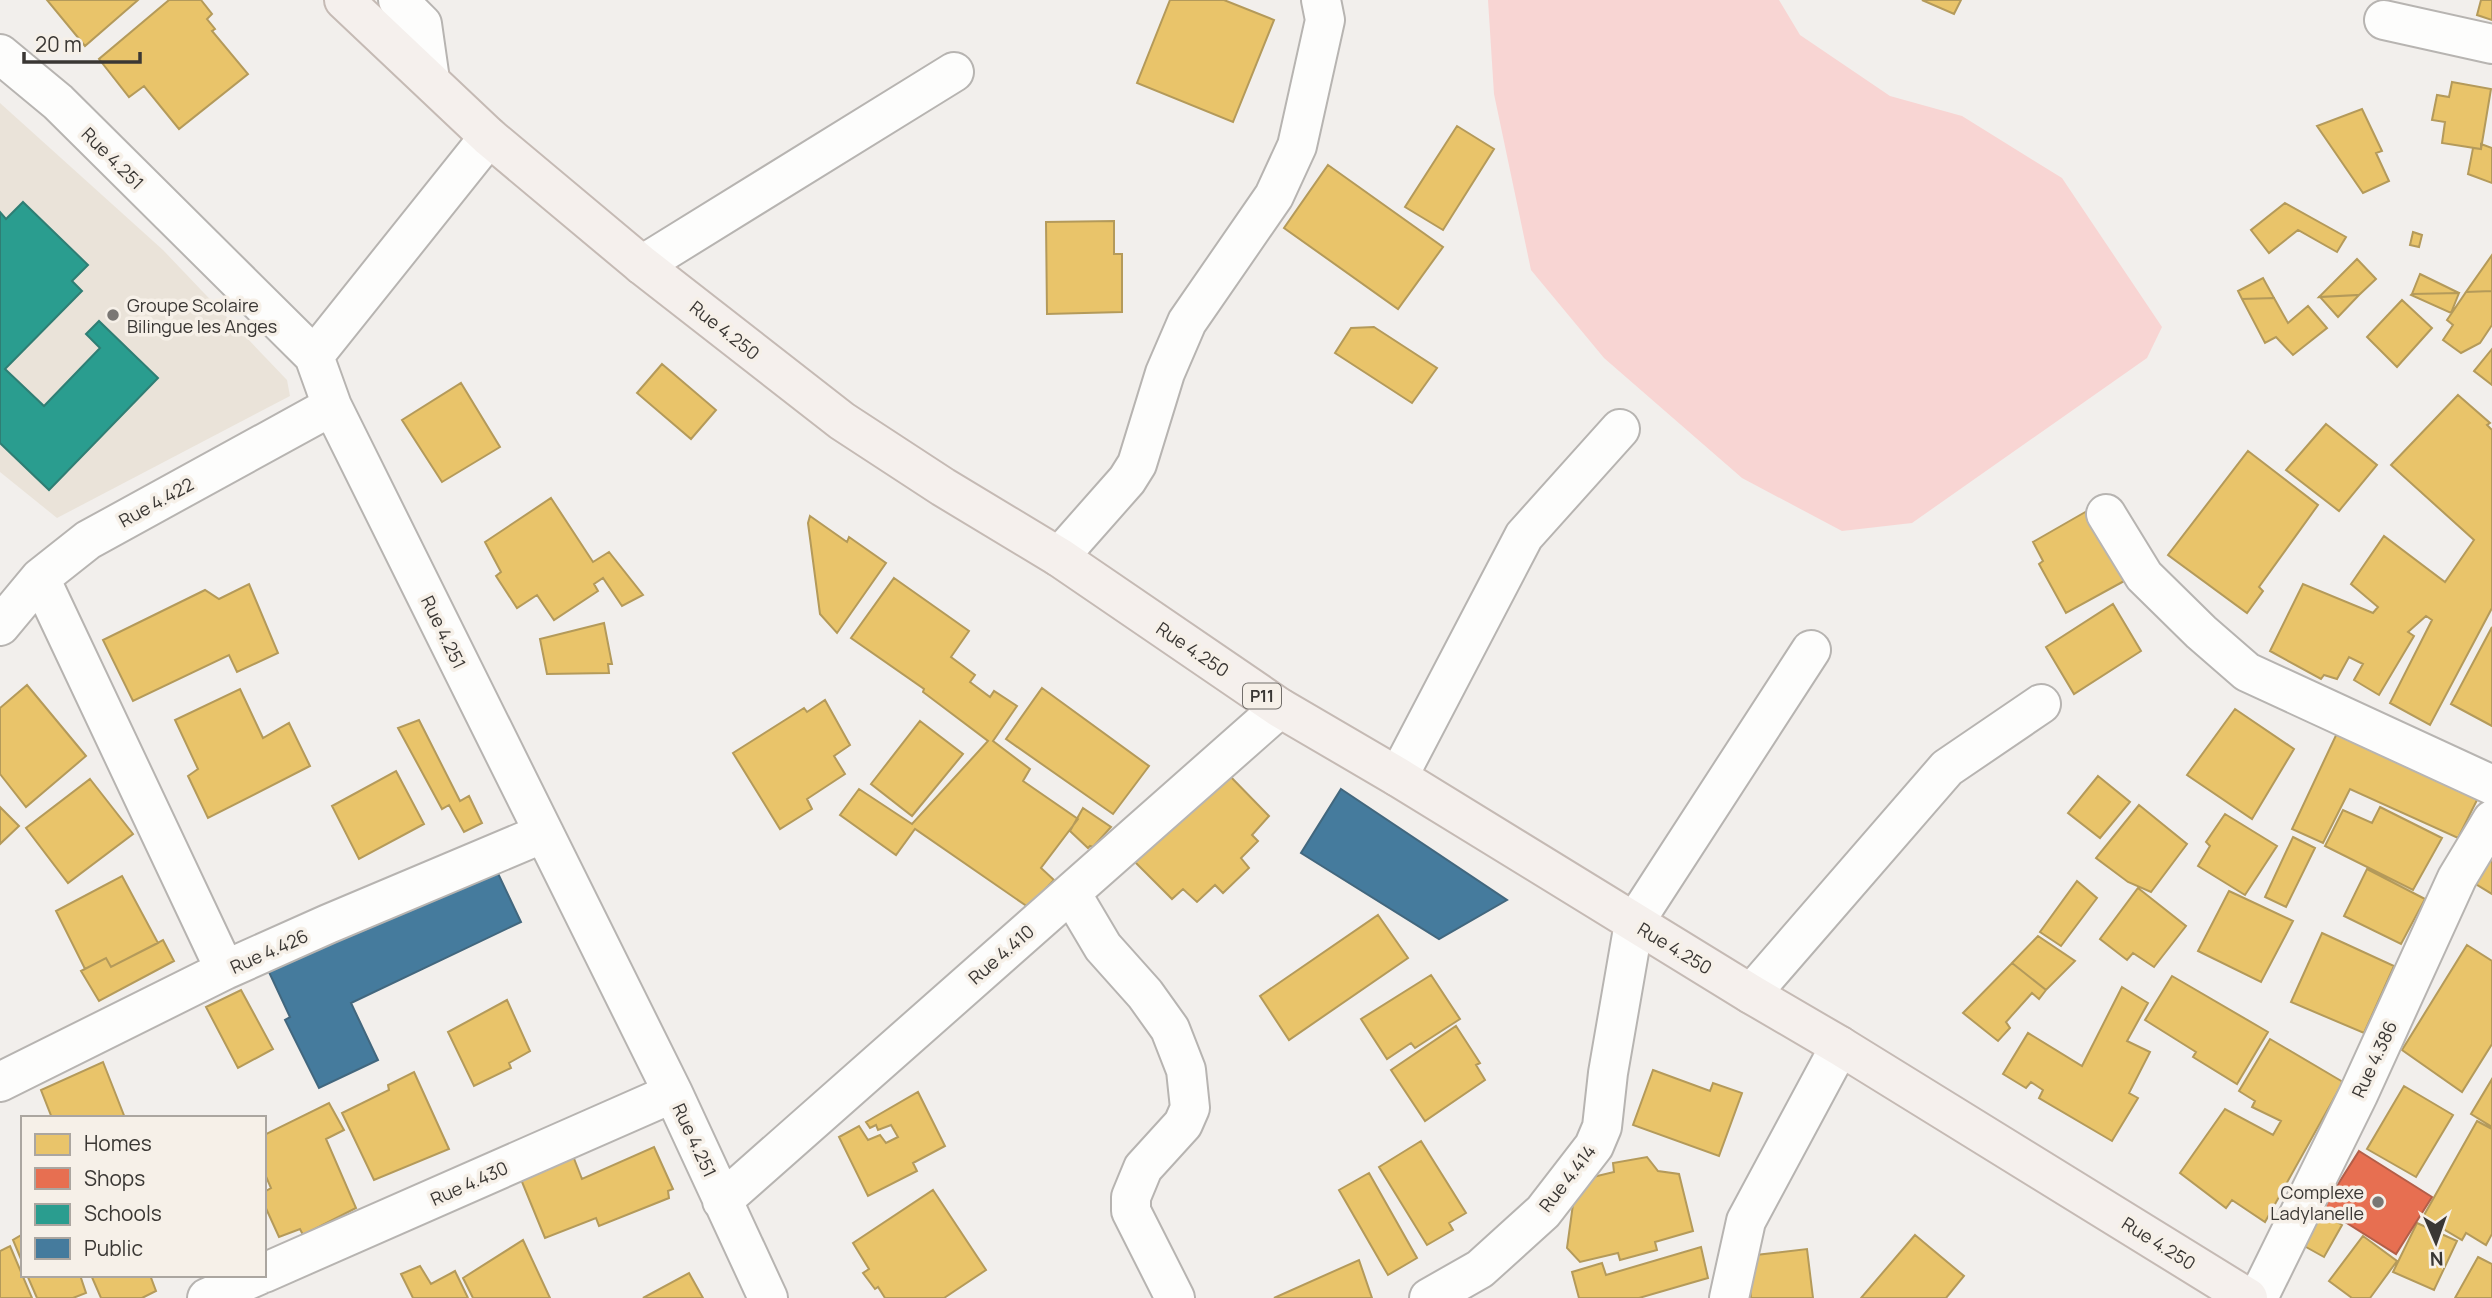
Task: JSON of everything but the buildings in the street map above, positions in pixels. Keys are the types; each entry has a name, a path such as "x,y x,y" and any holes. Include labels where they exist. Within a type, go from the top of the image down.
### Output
{"main road":[{"name":"Rue 4.250","path":"344,0 489,136 642,265 842,421 943,487 1059,557 1280,708 1840,1046 2248,1298"}],"street":[{"path":"1059,557 1127,480 1137,464 1166,373 1187,322 1274,196 1297,146 1325,20 1321,0"},
{"path":"420,8 430,80"},
{"path":"2384,20 2492,44"},
{"name":"Rue 4.251","path":"0,54 58,102 314,356 332,406 673,1093 768,1298"},
{"path":"642,265 954,72"},
{"path":"314,356 489,136"},
{"name":"Rue 4.422","path":"0,626 40,578 88,540 332,406"},
{"path":"1398,777 1524,536 1620,429"},
{"path":"2106,514 2144,576 2201,632 2247,672 2492,785"},
{"path":"40,578 225,970"},
{"path":"1634,923 1811,650"},
{"path":"1751,994 1947,768 2041,704"},
{"name":"Rue 4.410","path":"722,1201 1280,708"},
{"name":"Rue 4.386","path":"2258,1298 2358,1094 2457,878 2492,820"},
{"name":"Rue 4.426","path":"0,1082 225,970 544,833"},
{"path":"1071,893 1103,947 1145,995 1170,1029 1186,1070 1190,1108 1183,1124 1143,1168 1131,1197 1130,1211 1175,1298"},
{"name":"Rue 4.414","path":"1429,1298 1480,1269 1542,1212 1594,1146 1602,1127 1608,1073 1634,923"},
{"path":"1729,1298 1746,1221 1840,1046"},
{"name":"Rue 4.430","path":"266,1272 673,1093"},
{"path":"207,1298 254,1277"}],"shaded area":[{"path":"1488,0 1779,0 1800,35 1890,96 1962,116 2062,178 2162,327 2147,358 1912,523 1842,531 1742,478 1604,358 1531,270 1494,94"},
{"name":"Groupe Scolaire Bilingue les Anges","path":"0,103 163,250 287,380 290,396 57,518 0,472"}],"place":[{"name":"Groupe Scolaire Bilingue les Anges","path":"113,315"},
{"name":"Complexe Ladylanelle","path":"2378,1202"}]}
